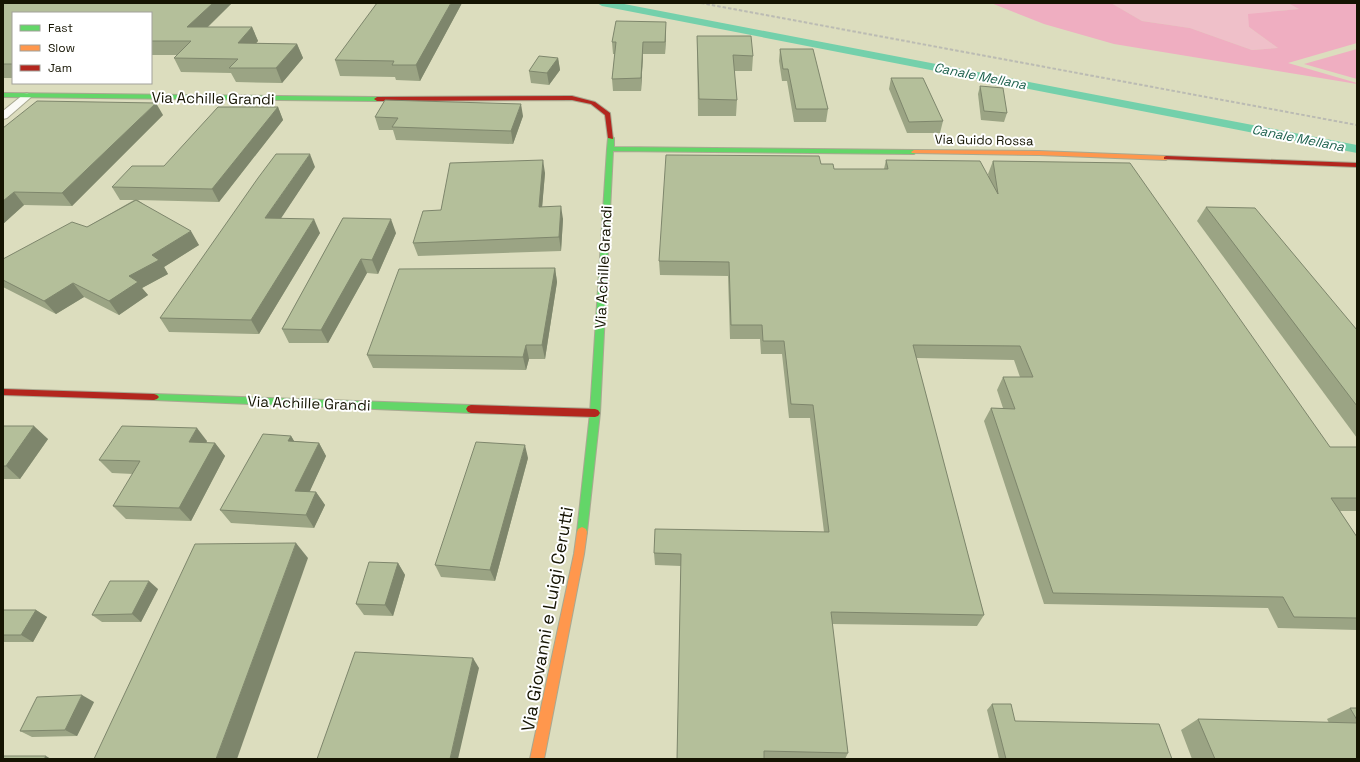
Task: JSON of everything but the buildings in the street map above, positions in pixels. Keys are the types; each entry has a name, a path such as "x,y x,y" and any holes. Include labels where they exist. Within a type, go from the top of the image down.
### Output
{"street":[{"name":"Via Achille Grandi","path":"3,95 341,99 572,98 593,103 608,114 610,131 595,413 3,392"},
{"path":"3,116 27,96"},
{"name":"Via Guido Rossa","path":"610,149 1039,153 1357,166"},
{"name":"Via Giovanni e Luigi Cerutti","path":"537,759 579,554 595,413"}],"shaded area":[{"path":"991,3 1111,3 1142,21 1190,28 1252,50 1278,48 1249,27 1248,14 1299,9 1288,3 1357,3 1357,43 1288,63 1357,84 1114,44 1044,24"},
{"path":"1111,3 1288,3 1300,9 1278,11 1249,27 1278,48 1252,50 1190,28 1142,21"},
{"path":"1357,49 1357,79 1304,64"}],"waterway":[{"name":"Canale Mellana","path":"602,3 1357,149"}],"railway":[{"path":"701,3 1357,125"}],"traffic: fast":[{"path":"3,95 377,99"},
{"path":"582,532 595,413 611,138"},
{"path":"610,149 914,152"},
{"path":"154,397 471,409"}],"traffic: slow":[{"path":"914,152 1039,153 1166,158"},
{"path":"537,759 579,554 582,532"}],"traffic: jam":[{"path":"377,99 572,98 593,103 608,114 611,138"},
{"path":"1166,158 1357,165"},
{"path":"3,392 154,397"},
{"path":"471,409 595,413"}]}
